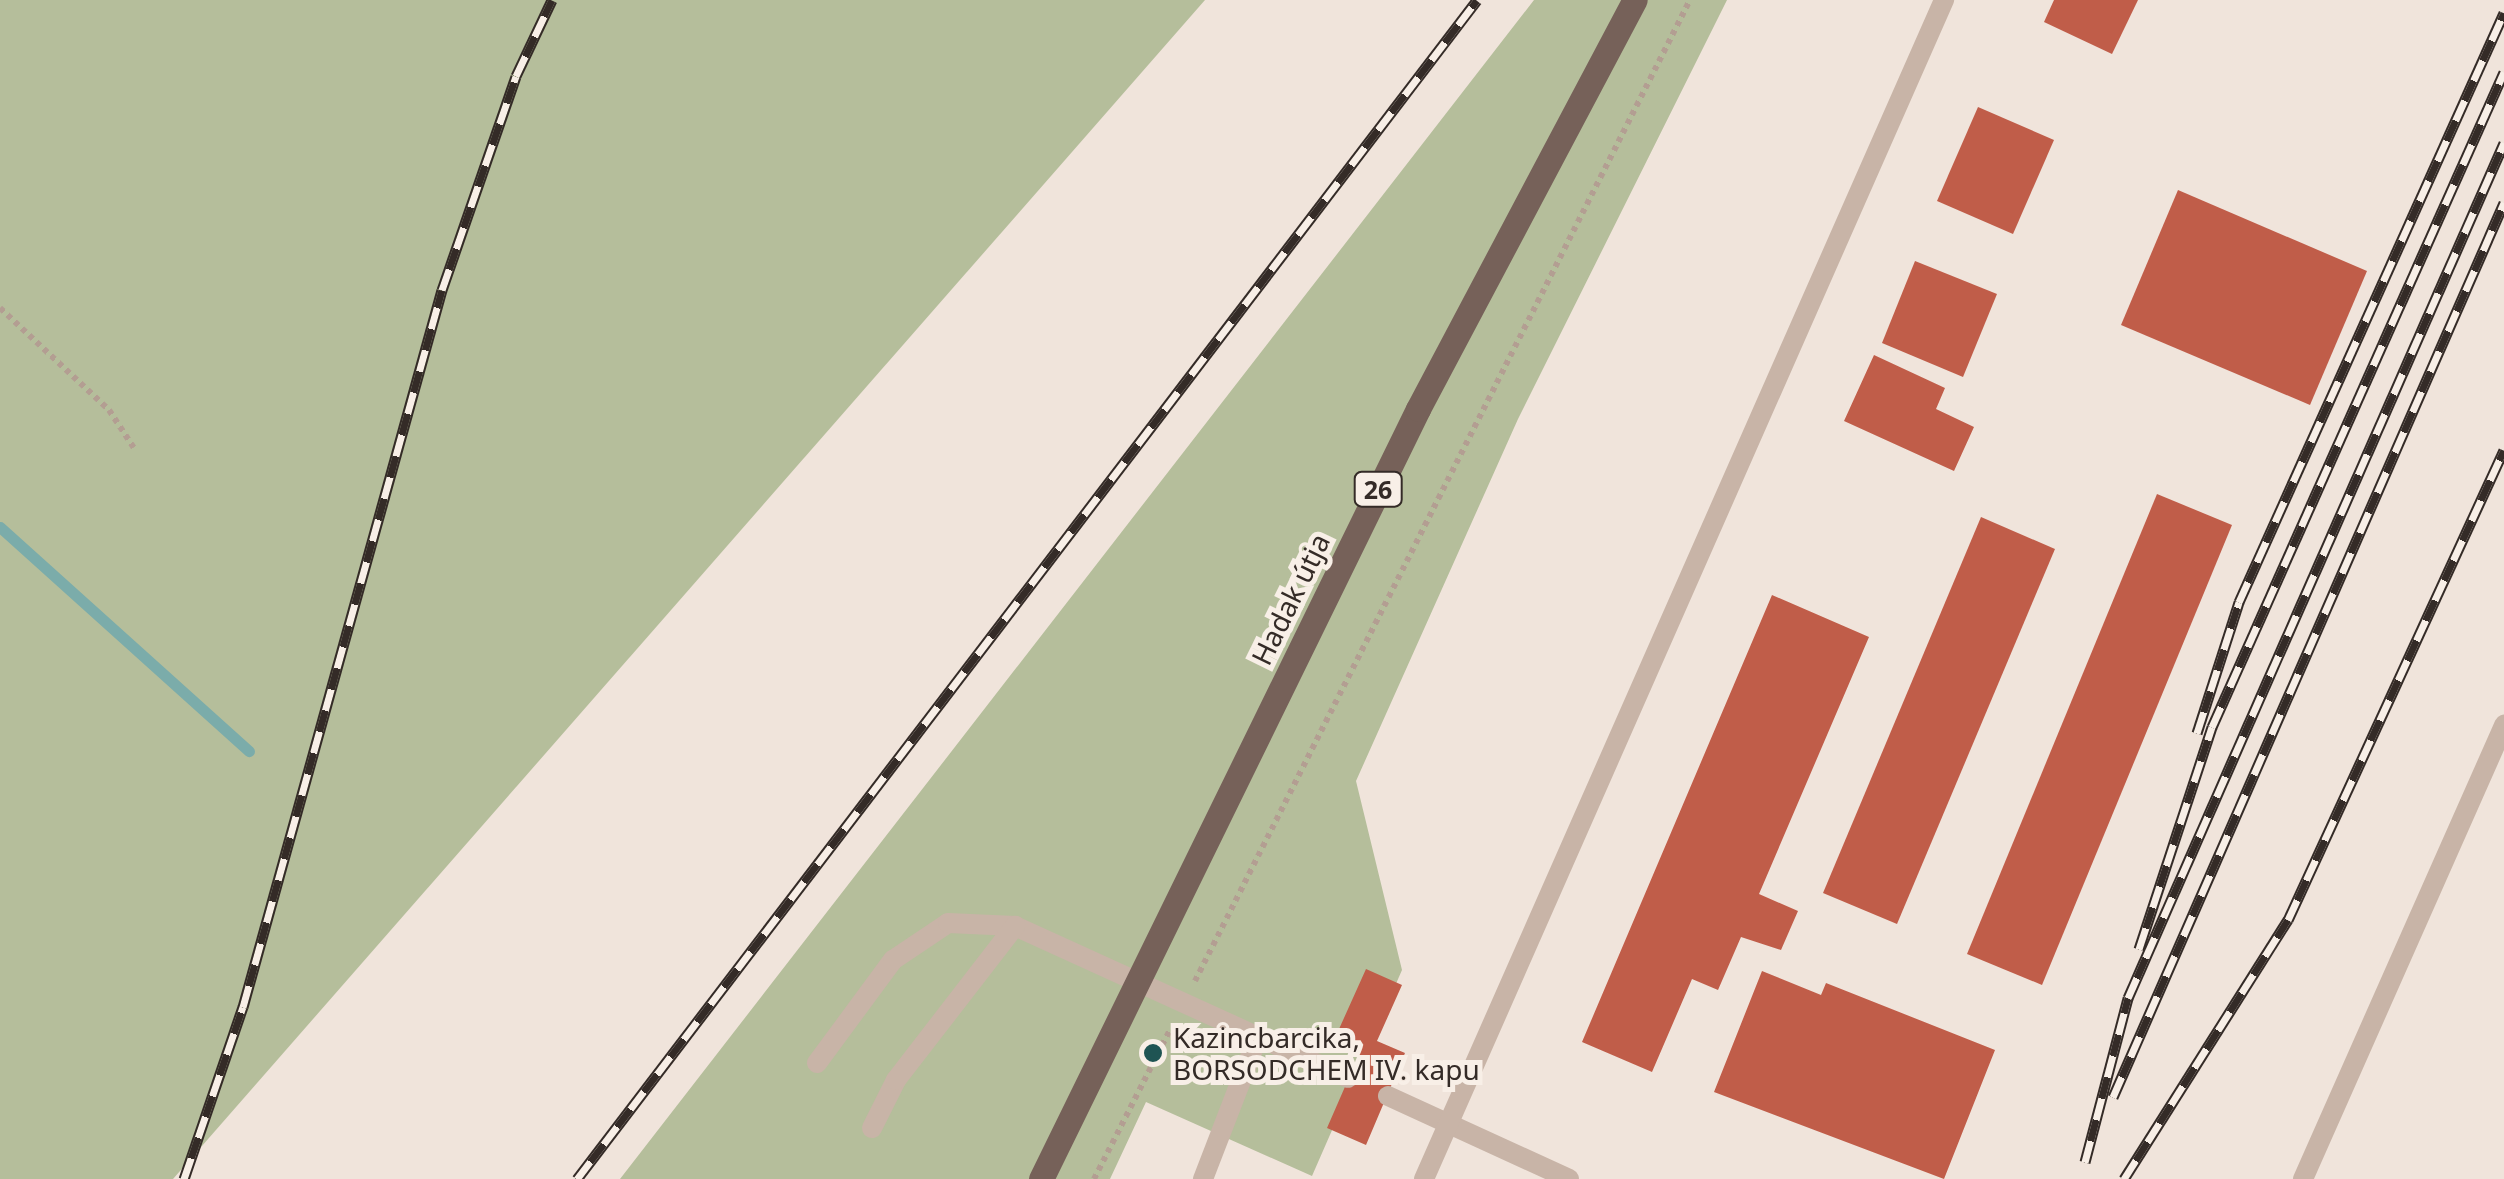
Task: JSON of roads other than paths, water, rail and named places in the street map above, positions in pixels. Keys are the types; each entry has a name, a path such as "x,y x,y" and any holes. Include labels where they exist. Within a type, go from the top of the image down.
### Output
{"main road":[{"name":"Hadak útja","path":"1041,1179 1418,409 1635,0"}],"lane":[{"path":"1424,1179 1944,0"},
{"path":"2303,1179 2504,725"},
{"path":"817,1062 892,960 948,922 1015,926 1348,1078"},
{"path":"872,1128 896,1080 1015,926"},
{"path":"1203,1179 1257,1039"},
{"path":"1388,1096 1570,1179"}],"waterway":[{"path":"0,527 249,751"}],"railway":[{"path":"184,1179 243,1007 442,290 516,76 552,0"},
{"path":"577,1179 1477,0"},
{"path":"2197,733 2239,602 2504,13"},
{"path":"2139,949 2212,727 2504,72"},
{"path":"2085,1162 2128,998 2504,143"},
{"path":"2113,1097 2504,203"},
{"path":"2124,1179 2288,920 2504,450"}],"place":[{"name":"Kazincbarcika, BORSODCHEM IV. kapu","path":"1153,1053"}]}
